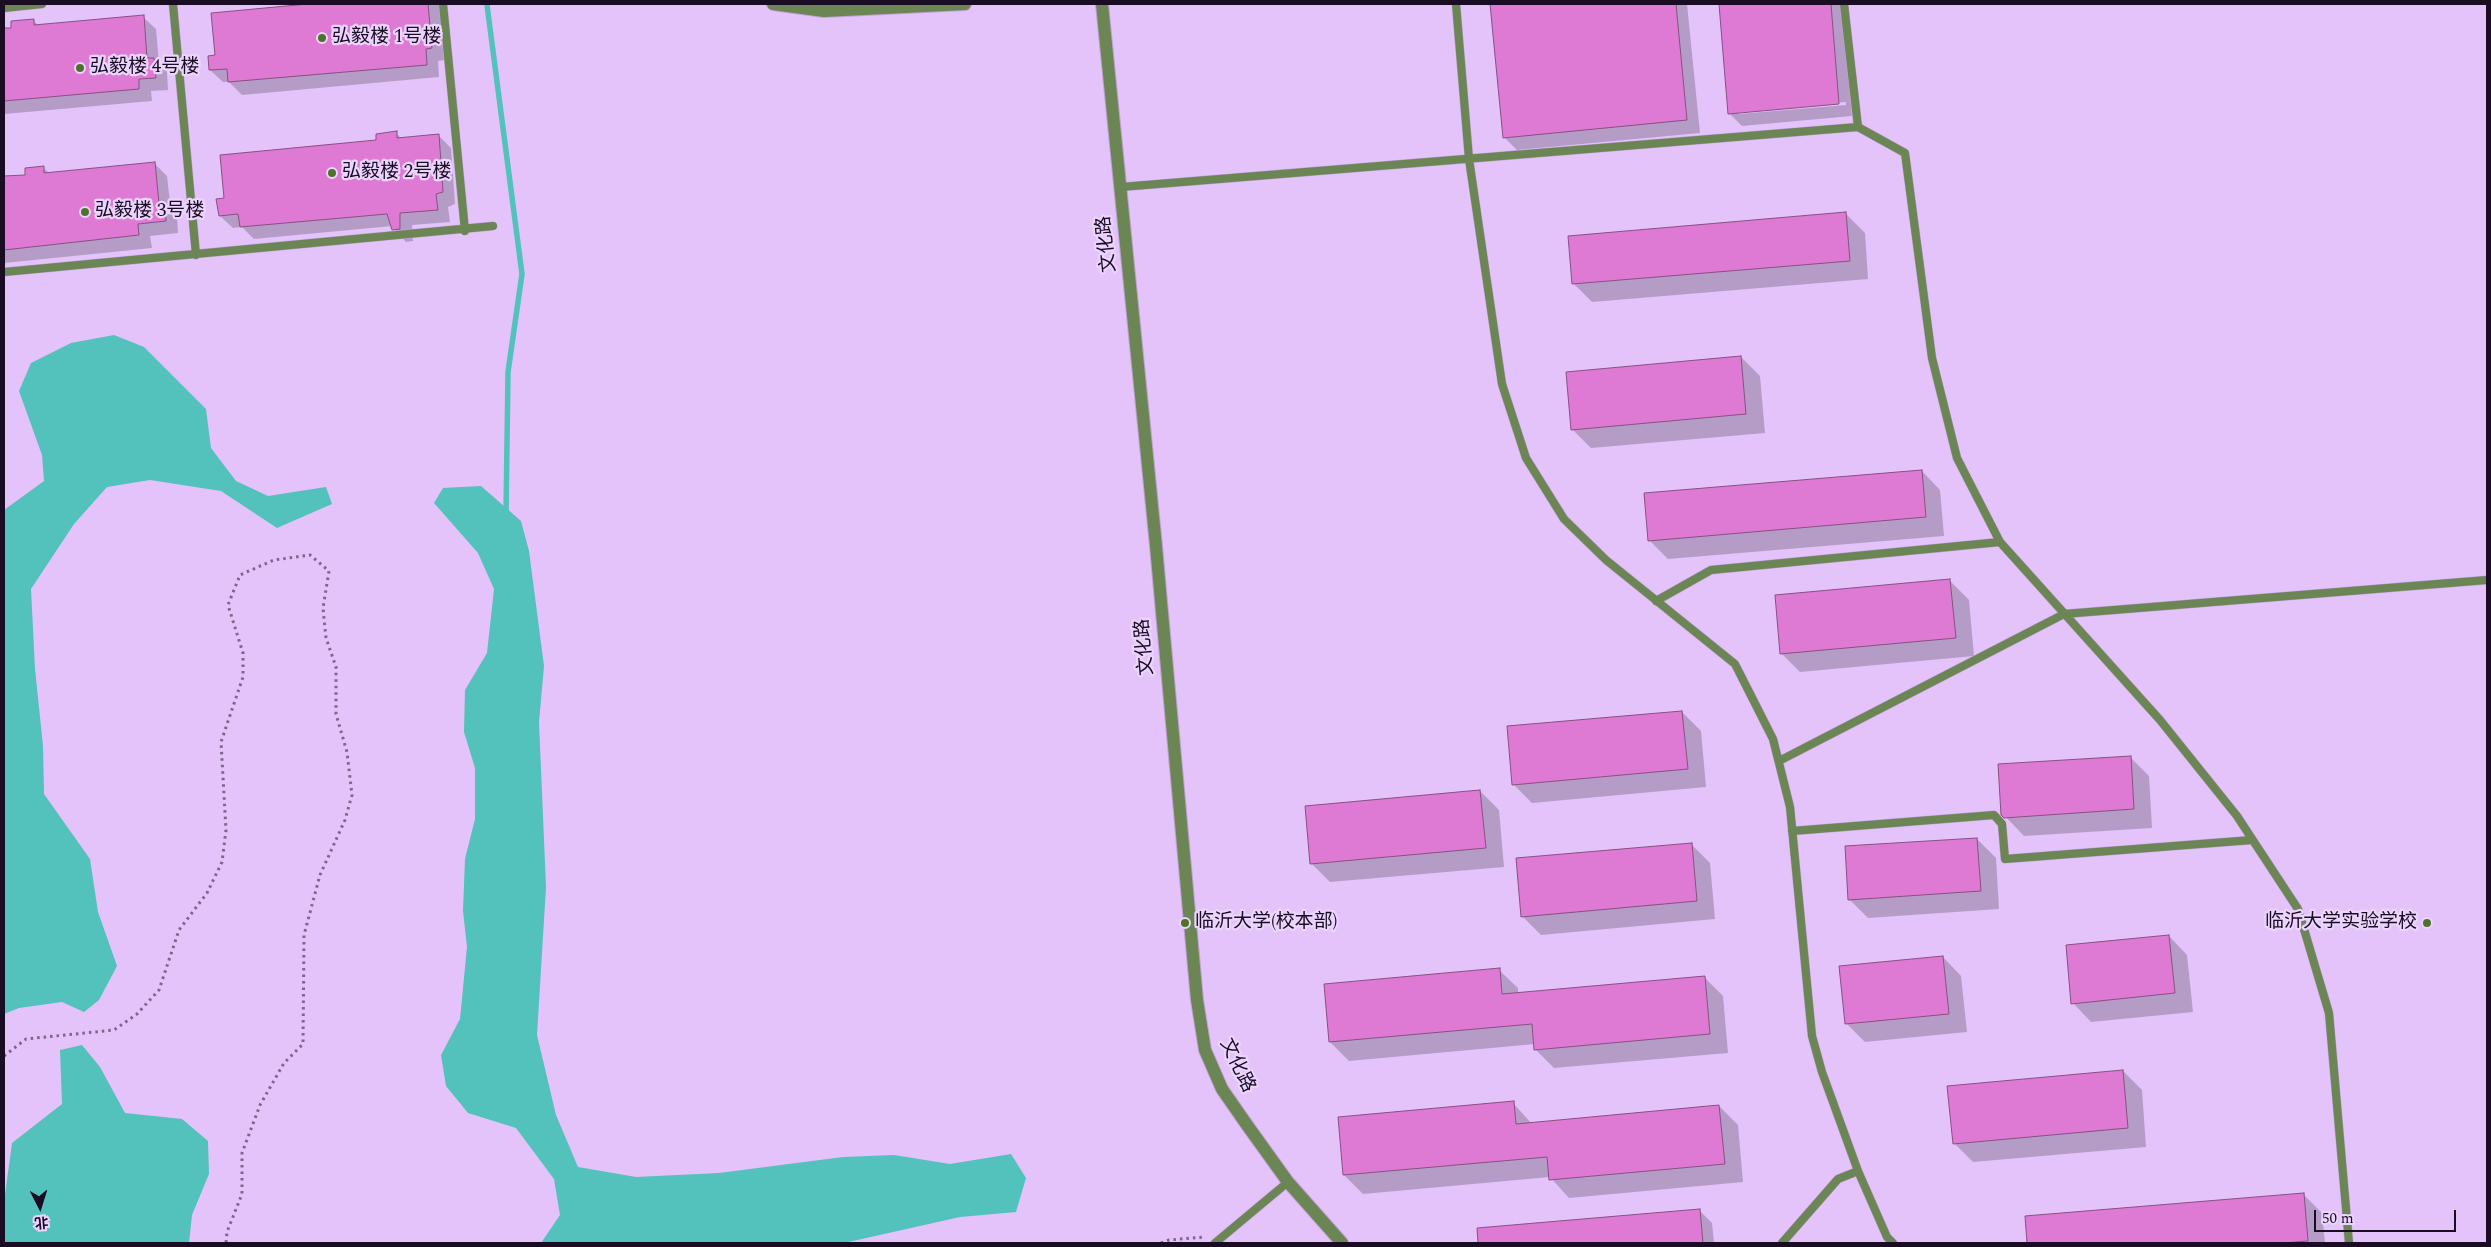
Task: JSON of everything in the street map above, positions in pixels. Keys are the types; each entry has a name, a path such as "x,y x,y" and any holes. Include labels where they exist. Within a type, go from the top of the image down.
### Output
{"street":[{"path":"773,4 824,11 965,4"},
{"name":"文化路","path":"1102,4 1121,187 1197,1000 1205,1050 1222,1088 1288,1182 1342,1243"}],"lane":[{"path":"4,8 42,4"},
{"path":"173,4 196,255"},
{"path":"443,4 465,231"},
{"path":"1456,4 1469,159 1502,384 1526,458 1564,519 1606,560 1735,664 1773,739 1790,806 1812,1036 1822,1072 1858,1171 1887,1237 1893,1243"},
{"path":"1844,4 1858,127"},
{"path":"1121,187 1858,127 1905,153 1932,358 1957,458 2000,542 2160,720 2237,816 2298,909 2329,1013 2349,1243"},
{"path":"4,272 465,231 493,226"},
{"path":"1656,601 1711,570 2000,542"},
{"path":"1779,761 2064,614 2487,580"},
{"path":"1792,831 1994,815 2002,824 2005,859 2252,840"},
{"path":"1782,1243 1838,1179 1858,1171"},
{"path":"1215,1243 1288,1182"}],"path":[{"path":"4,1056 26,1039 114,1030 137,1014 159,990 179,930 207,893 222,862 226,830 221,742 243,677 243,653 228,605 240,575 274,560 310,556 328,571 323,608 326,638 336,667 336,714 347,752 352,795 345,820 320,875 304,935 303,1044 284,1063 260,1105 242,1153 242,1194 227,1232 226,1243"},
{"path":"1161,1243 1169,1240 1225,1235"}],"shaded area":[{"path":"114,335 144,347 206,409 211,448 236,481 268,496 326,487 332,504 277,528 221,491 150,480 107,487 74,524 31,589 35,669 43,746 44,794 90,859 98,912 117,966 99,1000 84,1012 62,1002 19,1008 4,1014 4,510 44,481 42,455 19,391 31,363 71,343"},
{"path":"481,486 521,521 529,551 544,666 539,722 546,887 537,1035 556,1115 578,1167 636,1177 719,1173 843,1157 894,1155 950,1164 1011,1154 1026,1178 1016,1212 960,1217 844,1243 541,1243 560,1215 554,1179 516,1128 468,1113 446,1086 441,1055 460,1019 467,947 463,911 465,859 475,819 475,768 464,732 465,690 487,653 494,589 478,553 434,503 443,488"},
{"path":"82,1045 100,1067 125,1113 182,1119 208,1141 209,1174 192,1215 189,1243 4,1243 4,1202 12,1143 62,1104 60,1050"}],"building":[{"name":"弘毅楼 1号楼","path":"308,4 428,4 432,48 426,49 427,65 228,82 227,69 209,70 208,56 215,55 211,13"},
{"path":"1490,4 1676,4 1687,120 1503,138"},
{"path":"1719,4 1831,4 1839,104 1728,114"},
{"name":"弘毅楼 4号楼","path":"144,15 147,58 154,58 156,78 139,79 139,89 4,101 4,28 11,28 11,21 34,19 34,25"},
{"name":"弘毅楼 2号楼","path":"397,131 397,138 439,134 443,192 436,194 438,210 400,213 400,229 392,230 387,214 240,227 238,214 219,216 216,199 224,198 220,155 376,140 376,134"},
{"name":"弘毅楼 3号楼","path":"155,162 159,203 165,203 166,221 138,224 139,235 4,250 4,176 25,175 25,168 44,166 44,173"},
{"path":"1846,212 1850,261 1572,284 1568,236"},
{"path":"1741,356 1746,414 1571,430 1566,372"},
{"path":"1922,470 1926,517 1648,541 1644,493"},
{"path":"1950,579 1956,638 1780,654 1775,595"},
{"path":"1682,711 1688,769 1512,785 1507,726"},
{"path":"2131,756 2134,809 2004,818 2001,815 1998,764"},
{"path":"1480,790 1486,848 1310,864 1305,806"},
{"path":"1977,838 1981,891 1848,900 1845,846"},
{"path":"1692,843 1697,901 1521,917 1516,858"},
{"path":"2169,935 2175,993 2071,1004 2066,945"},
{"path":"1943,956 1949,1014 1845,1024 1839,966"},
{"path":"1500,968 1502,994 1705,976 1710,1034 1534,1050 1532,1024 1329,1042 1324,984"},
{"path":"2123,1070 2128,1128 1953,1144 1947,1086"},
{"path":"1514,1101 1516,1124 1719,1105 1725,1164 1549,1180 1547,1157 1343,1175 1338,1117"},
{"path":"2304,1193 2308,1241 2282,1243 2027,1243 2025,1216"},
{"path":"1700,1209 1703,1243 1478,1243 1477,1228"}],"waterway":[{"path":"487,5 522,274 508,372 506,514"}],"place":[{"name":"弘毅楼 1号楼","path":"322,38"},
{"name":"弘毅楼 4号楼","path":"80,68"},
{"name":"弘毅楼 2号楼","path":"332,173"},
{"name":"弘毅楼 3号楼","path":"85,212"},
{"name":"临沂大学(校本部)","path":"1185,923"},
{"name":"临沂大学实验学校","path":"2427,923"}]}
